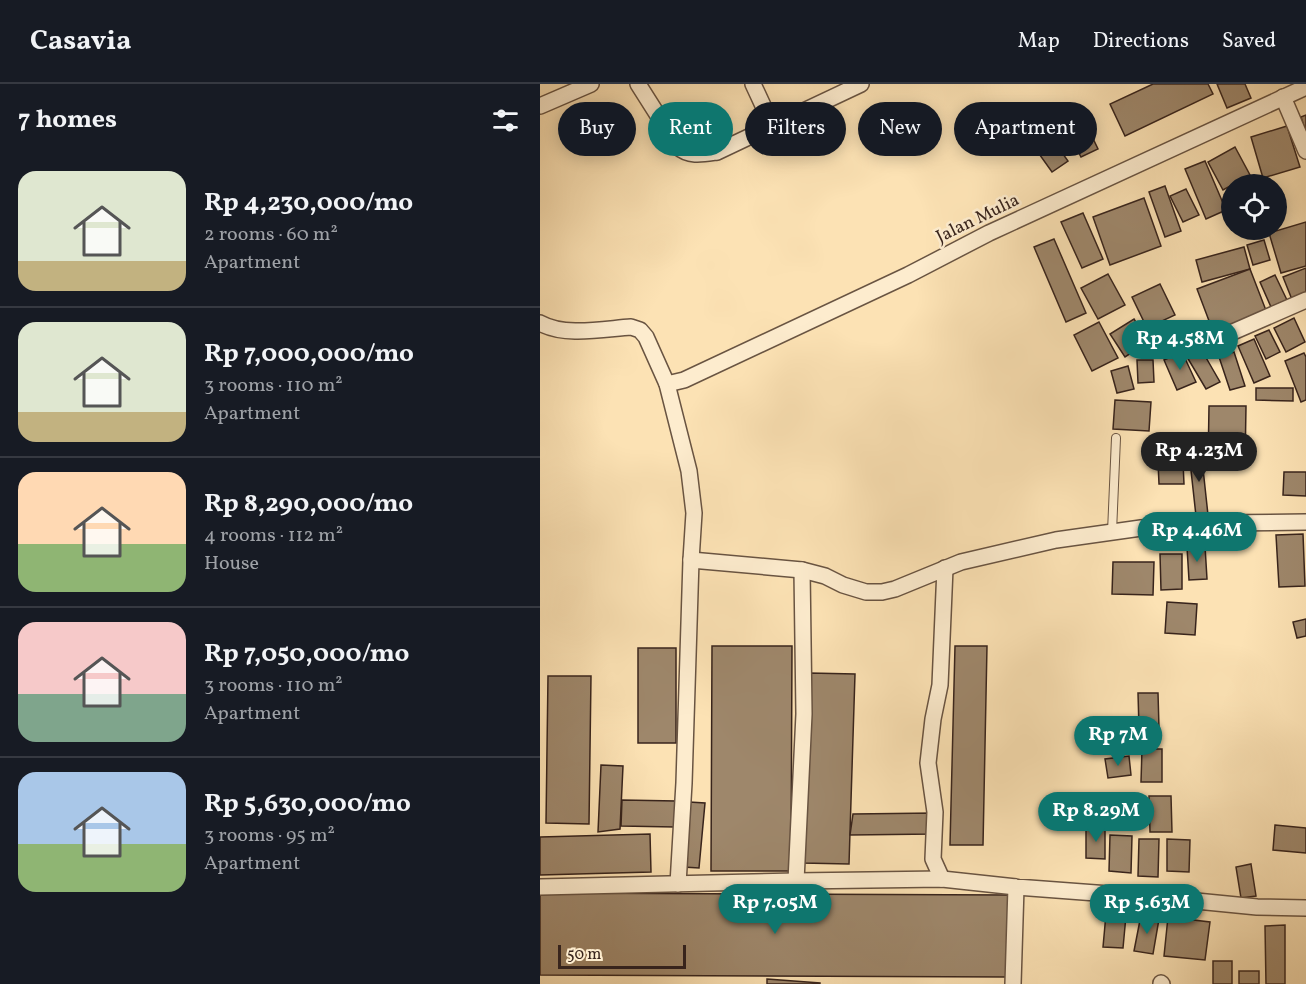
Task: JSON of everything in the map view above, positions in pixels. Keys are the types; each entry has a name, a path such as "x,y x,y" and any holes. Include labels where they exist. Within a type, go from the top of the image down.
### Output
{"street":[{"path":"540,106 591,84"},
{"path":"638,84 678,147 684,152 702,154 717,152 745,138"},
{"path":"753,84 761,102"},
{"path":"822,102 861,84"},
{"name":"Jalan Mulia","path":"666,384 684,380 908,275 989,233 1306,87"},
{"path":"1283,97 1306,151"},
{"path":"1188,347 1219,338 1306,300"},
{"path":"540,323 568,331 631,327 640,330 646,337 666,384 689,471 694,513 678,884"},
{"path":"691,560 802,570 825,576 843,585 866,592 882,592 895,589 961,562 1056,540 1142,528 1217,523 1306,522"},
{"path":"942,879 933,859 935,812 928,763 933,719 940,686 945,568"},
{"path":"796,881 804,714 802,570"},
{"path":"540,887 942,879 1257,907 1306,908"},
{"path":"1013,984 1016,887"}],"lane":[{"path":"1112,532 1116,438"}],"building":[{"path":"1153,84 1208,84 1213,94 1125,136 1110,104"},
{"path":"1217,84 1245,84 1251,98 1227,108"},
{"path":"1306,115 1306,133 1301,117"},
{"path":"1287,126 1300,167 1276,174 1262,174 1251,137"},
{"path":"1235,147 1249,174 1221,174 1221,186 1208,162"},
{"path":"1041,156 1064,156 1068,161 1052,172"},
{"path":"1205,161 1221,198 1221,212 1206,219 1185,169"},
{"path":"1165,186 1181,231 1165,237 1149,192"},
{"path":"1186,189 1199,215 1183,222 1170,196"},
{"path":"1144,198 1161,246 1110,265 1093,217"},
{"path":"1083,213 1103,259 1082,268 1061,222"},
{"path":"1306,222 1306,266 1281,273 1271,240 1287,240 1287,228"},
{"path":"1054,239 1086,313 1066,322 1034,247"},
{"path":"1264,240 1270,260 1253,265 1247,245"},
{"path":"1244,247 1250,269 1202,282 1196,260"},
{"path":"1306,268 1306,297 1293,302 1283,277"},
{"path":"1250,269 1267,313 1214,334 1197,289"},
{"path":"1108,274 1125,305 1098,319 1081,288"},
{"path":"1275,275 1287,300 1271,307 1260,282"},
{"path":"1160,284 1175,315 1147,328 1132,297"},
{"path":"1294,318 1305,342 1286,352 1274,328"},
{"path":"1134,319 1148,342 1125,357 1110,334"},
{"path":"1099,322 1118,358 1092,371 1074,335"},
{"path":"1269,330 1280,352 1266,359 1255,336"},
{"path":"1254,339 1270,376 1254,383 1238,346"},
{"path":"1201,349 1220,382 1206,389 1187,357"},
{"path":"1182,352 1196,382 1177,390 1164,360"},
{"path":"1234,352 1245,386 1230,390 1219,357"},
{"path":"1304,353 1306,357 1306,400 1301,402 1285,361"},
{"path":"1137,360 1153,360 1154,382 1138,383"},
{"path":"1128,366 1134,389 1117,393 1111,371"},
{"path":"1256,388 1293,388 1293,401 1256,400"},
{"path":"1115,400 1151,402 1149,431 1113,429"},
{"path":"1209,406 1246,406 1245,466 1208,466"},
{"path":"1157,440 1182,440 1184,484 1159,484"},
{"path":"1201,450 1208,515 1196,516 1189,452"},
{"path":"1284,472 1306,472 1306,496 1283,495"},
{"path":"1303,534 1305,586 1279,587 1276,535"},
{"path":"1205,546 1207,579 1189,580 1187,547"},
{"path":"1160,554 1182,554 1182,589 1161,590"},
{"path":"1113,562 1154,562 1153,595 1112,594"},
{"path":"1167,602 1197,604 1195,635 1165,633"},
{"path":"1306,619 1306,636 1297,638 1293,622"},
{"path":"712,646 792,646 791,871 711,871"},
{"path":"955,646 987,646 983,845 950,845"},
{"path":"638,648 676,648 676,743 638,743"},
{"path":"809,673 855,674 849,864 802,863"},
{"path":"548,676 591,676 589,824 546,823"},
{"path":"1138,693 1158,693 1159,728 1139,728"},
{"path":"1142,749 1162,749 1162,782 1141,782"},
{"path":"1129,756 1131,775 1108,778 1105,759"},
{"path":"601,765 623,766 620,829 598,832"},
{"path":"1149,796 1171,796 1172,832 1150,832"},
{"path":"622,800 676,801 675,827 621,826"},
{"path":"689,802 705,803 699,868 683,867"},
{"path":"934,813 934,834 850,835 853,814"},
{"path":"1275,825 1306,828 1306,853 1273,850"},
{"path":"1086,827 1105,827 1105,859 1086,858"},
{"path":"650,834 651,872 540,875 540,837"},
{"path":"1110,835 1132,836 1131,873 1109,871"},
{"path":"1139,839 1159,839 1158,877 1138,876"},
{"path":"1167,839 1190,840 1189,872 1167,871"},
{"path":"1251,864 1256,896 1241,898 1236,867"},
{"path":"540,893 1010,895 1009,977 540,975"},
{"path":"1107,903 1127,905 1123,948 1103,947"},
{"path":"1141,915 1159,919 1153,954 1134,951"},
{"path":"1168,917 1210,922 1205,960 1164,956"},
{"path":"1285,925 1285,984 1266,984 1265,926"},
{"path":"1213,961 1232,961 1232,984 1213,984"},
{"path":"1239,971 1259,971 1259,984 1239,984"},
{"path":"767,979 820,983 820,984 767,984"}]}
